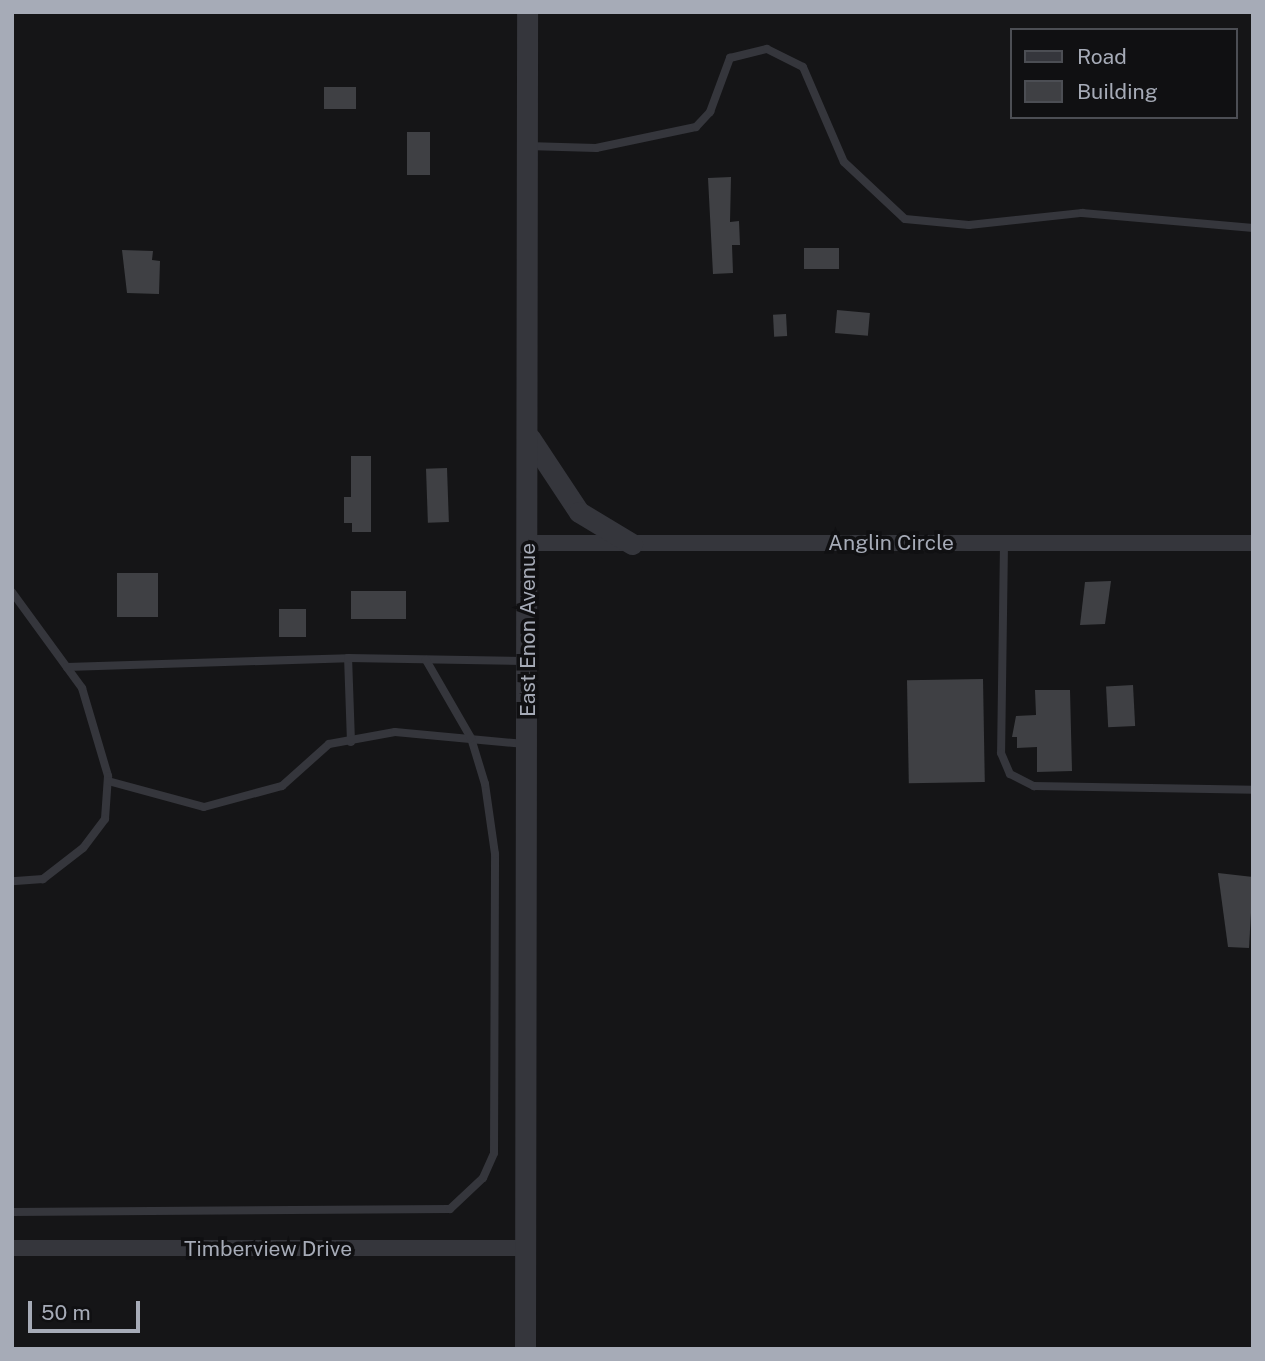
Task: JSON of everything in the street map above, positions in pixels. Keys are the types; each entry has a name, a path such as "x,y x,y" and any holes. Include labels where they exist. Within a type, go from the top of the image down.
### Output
{"street":[{"name":"East Enon Avenue","path":"526,1349 523,1248 529,543 526,420 527,12"},
{"path":"526,420 532,447 579,512 632,544"},
{"name":"Anglin Circle","path":"529,543 1253,543"},
{"name":"Timberview Drive","path":"12,1248 523,1248"}],"lane":[{"path":"527,146 596,148 696,127 710,113 730,58 767,49 803,68 844,162 905,219 969,225 1082,213 1253,228"},
{"path":"1004,543 1001,753 1010,774 1034,786 1253,790"},
{"path":"12,592 82,688 108,781 105,819 83,848 43,879 12,881"},
{"path":"67,667 348,658 528,661"},
{"path":"348,658 351,742"},
{"path":"12,1212 450,1209 483,1178 494,1153 495,854 485,784 471,738 426,660"},
{"path":"108,781 204,807 282,786 329,744 394,732 527,744"}],"building":[{"path":"324,87 356,87 356,109 324,109"},
{"path":"407,132 430,132 430,175 407,175"},
{"path":"731,177 730,222 739,221 740,245 732,245 733,273 713,274 708,178"},
{"path":"804,248 839,248 839,269 804,269"},
{"path":"122,250 153,251 152,260 160,261 159,294 127,293"},
{"path":"837,310 870,313 868,336 835,333"},
{"path":"786,314 787,336 774,337 773,315"},
{"path":"351,456 371,456 371,532 352,532 352,523 344,523 344,497 351,497"},
{"path":"447,468 449,522 428,523 426,469"},
{"path":"117,573 158,573 158,617 117,617"},
{"path":"1111,581 1105,624 1080,625 1085,582"},
{"path":"351,591 406,591 406,619 351,619"},
{"path":"279,609 306,609 306,637 279,637"},
{"path":"983,679 985,782 909,783 907,680"},
{"path":"1133,685 1135,726 1108,727 1106,686"},
{"path":"1035,690 1070,690 1072,771 1037,772 1037,747 1017,748 1017,737 1012,737 1016,716 1036,715"},
{"path":"1218,873 1253,877 1249,948 1228,947"}]}
